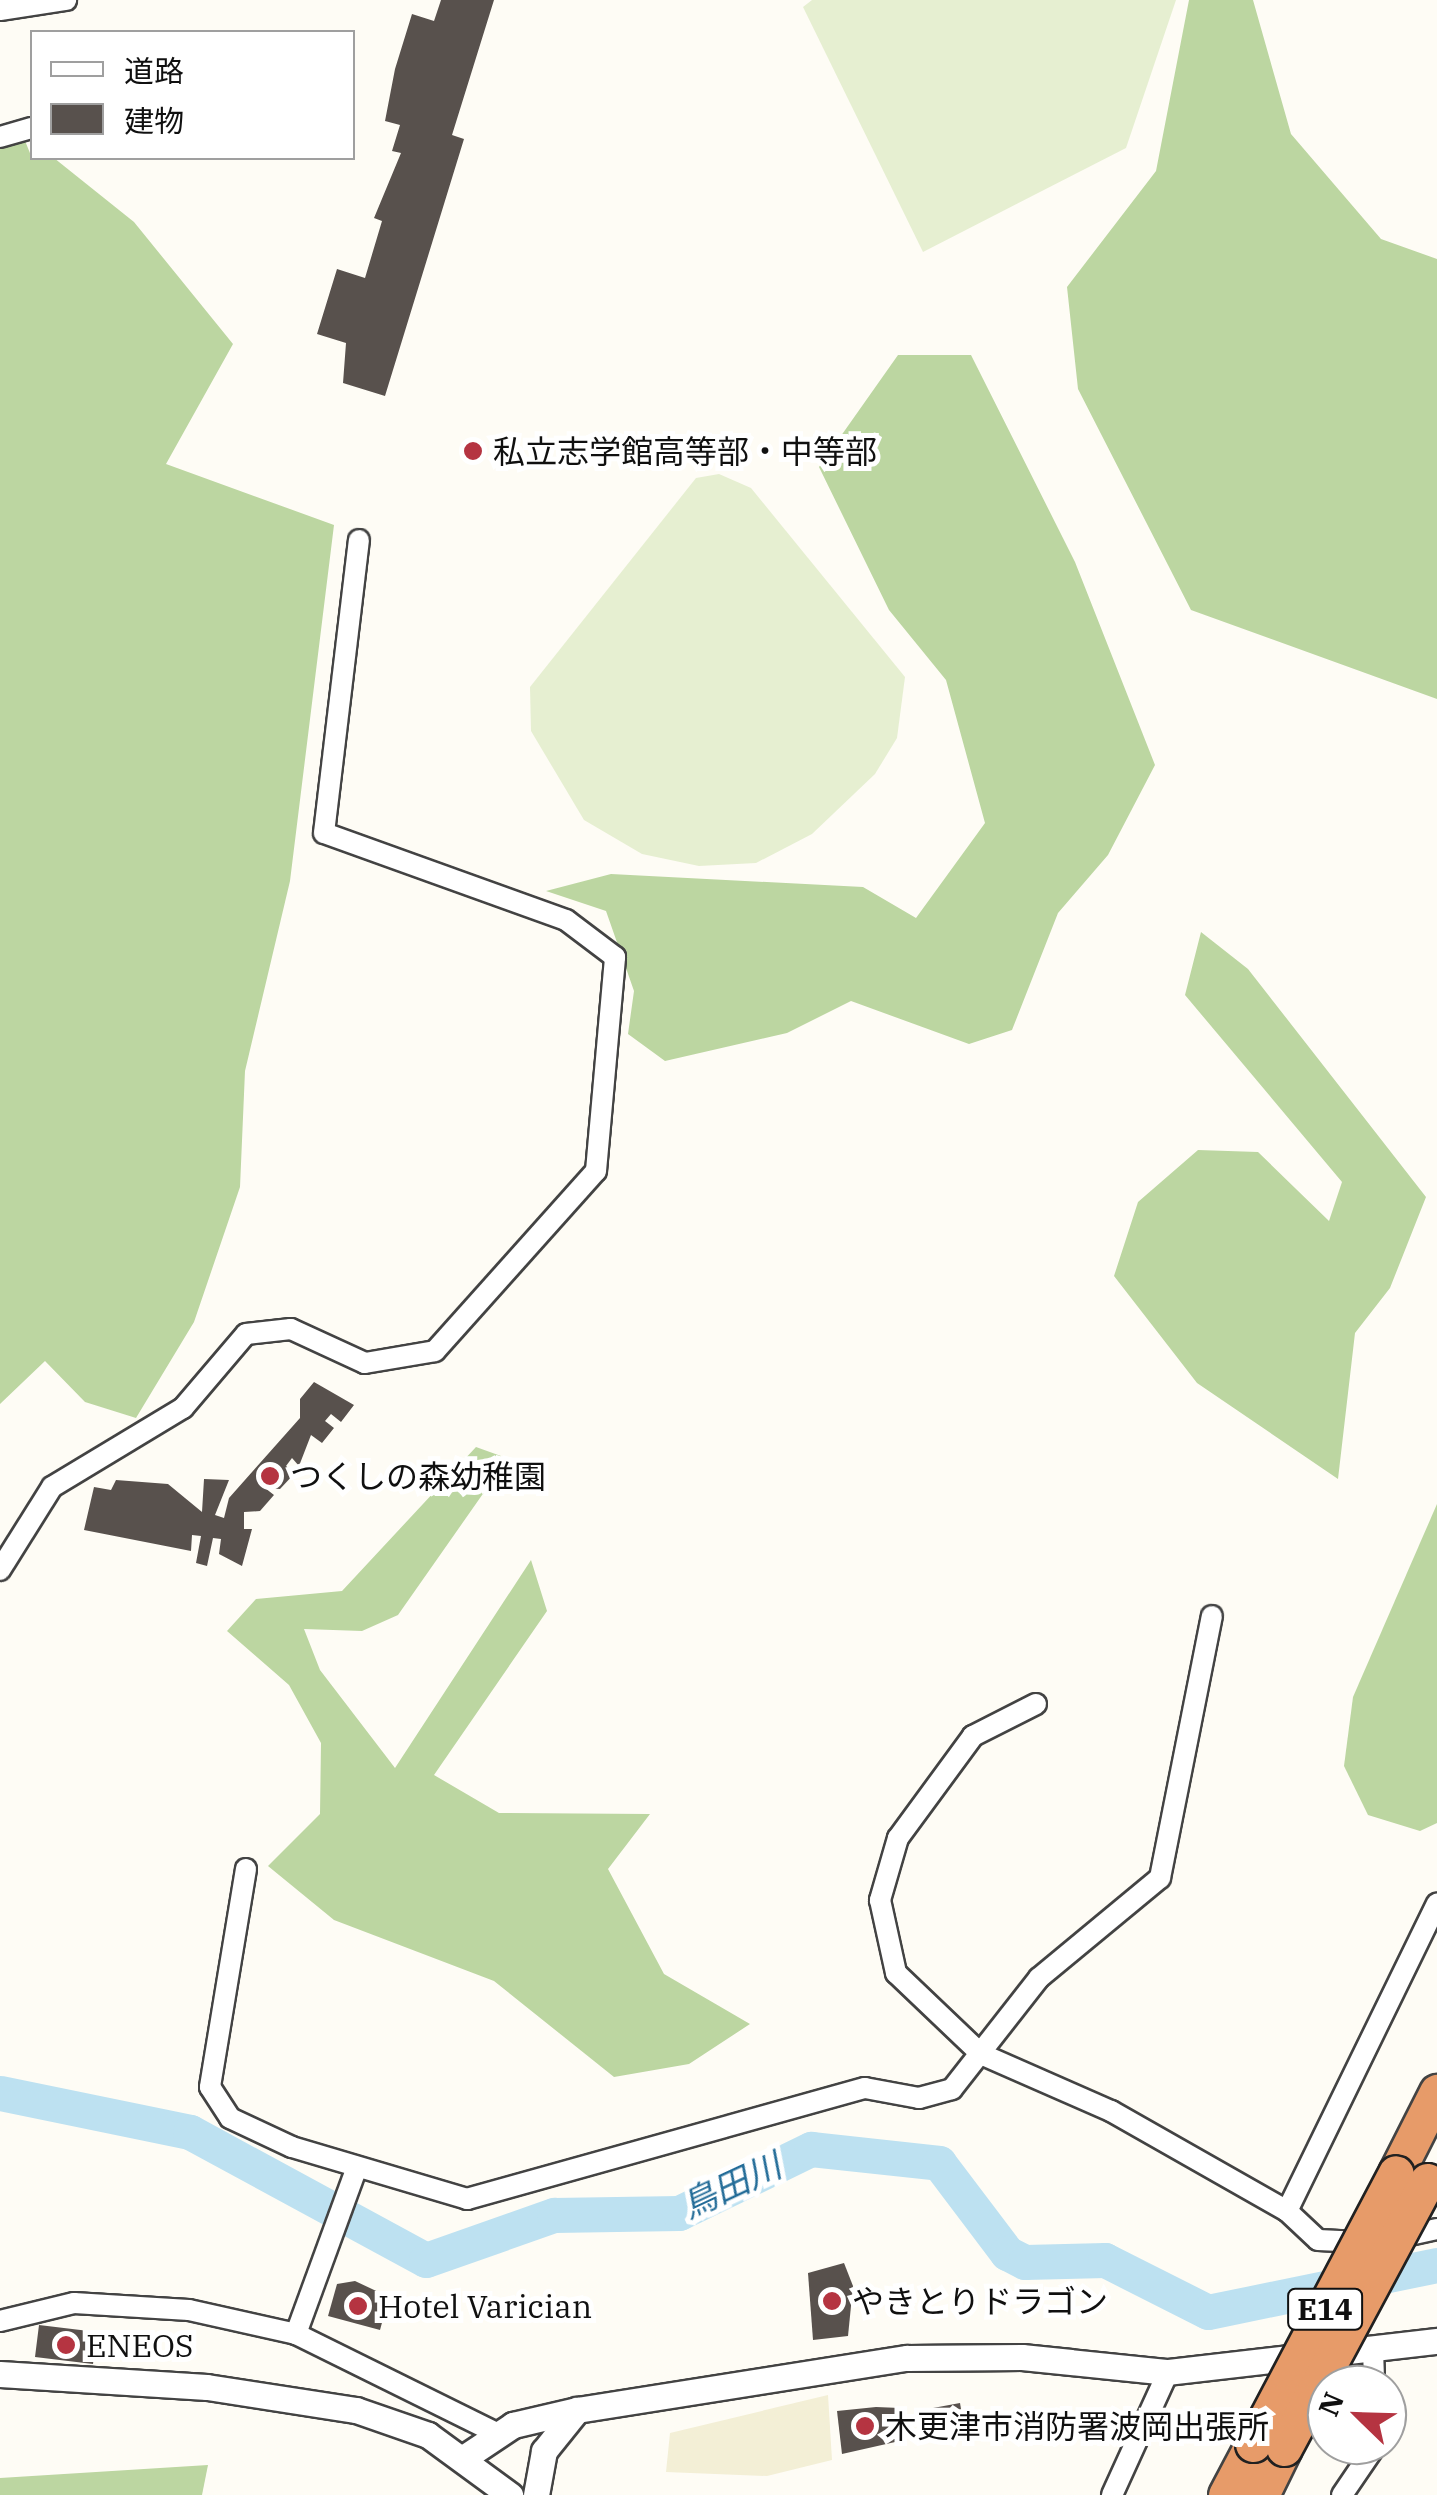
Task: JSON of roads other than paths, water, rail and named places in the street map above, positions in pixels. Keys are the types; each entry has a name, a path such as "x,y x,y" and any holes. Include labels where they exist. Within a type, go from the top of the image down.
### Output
{"highway":[{"name":"E14","path":"1236,2492 1269,2446 1420,2171 1437,2092"}],"street":[{"path":"0,10 66,0"},
{"path":"0,137 30,129"},
{"path":"0,1570 52,1487 183,1408 246,1334 291,1329 365,1363 434,1351 596,1171 614,957 566,920 324,833 359,540"},
{"path":"246,1869 210,2087 230,2118 353,2173 439,2194 490,2197 865,2088 920,2098 952,2089 1039,1978 1160,1878 1212,1616"},
{"path":"1036,1704 974,1736 914,1808 882,1885 882,1933 896,1973 981,2054 1110,2111 1287,2212 1332,2245 1437,2228"},
{"path":"1287,2212 1437,1904"},
{"path":"296,2334 322,2242 353,2173"},
{"path":"0,2320 74,2302 190,2310 296,2334 496,2433"},
{"path":"466,2457 496,2433 578,2410 907,2358 1022,2357 1168,2372 1437,2341"},
{"path":"1374,2350 1374,2365"},
{"path":"1112,2495 1168,2372"},
{"path":"0,2374 206,2387 356,2410 466,2457 510,2495"},
{"path":"536,2495 544,2451 578,2410"},
{"path":"1342,2495 1362,2465"}],"waterway":[{"name":"鳥田川","path":"0,2093 190,2132 426,2260 554,2215 679,2213 811,2149 939,2163 1007,2253 1025,2262 1105,2260 1208,2312 1437,2265"}],"place":[{"name":"私立志学館高等部・中等部","path":"473,451"},
{"name":"つくしの森幼稚園","path":"270,1476"},
{"name":"やきとりドラゴン","path":"832,2301"},
{"name":"Hotel Varician","path":"358,2306"},
{"name":"ENEOS","path":"66,2345"},
{"name":"木更津市消防署波岡出張所","path":"865,2426"}]}
